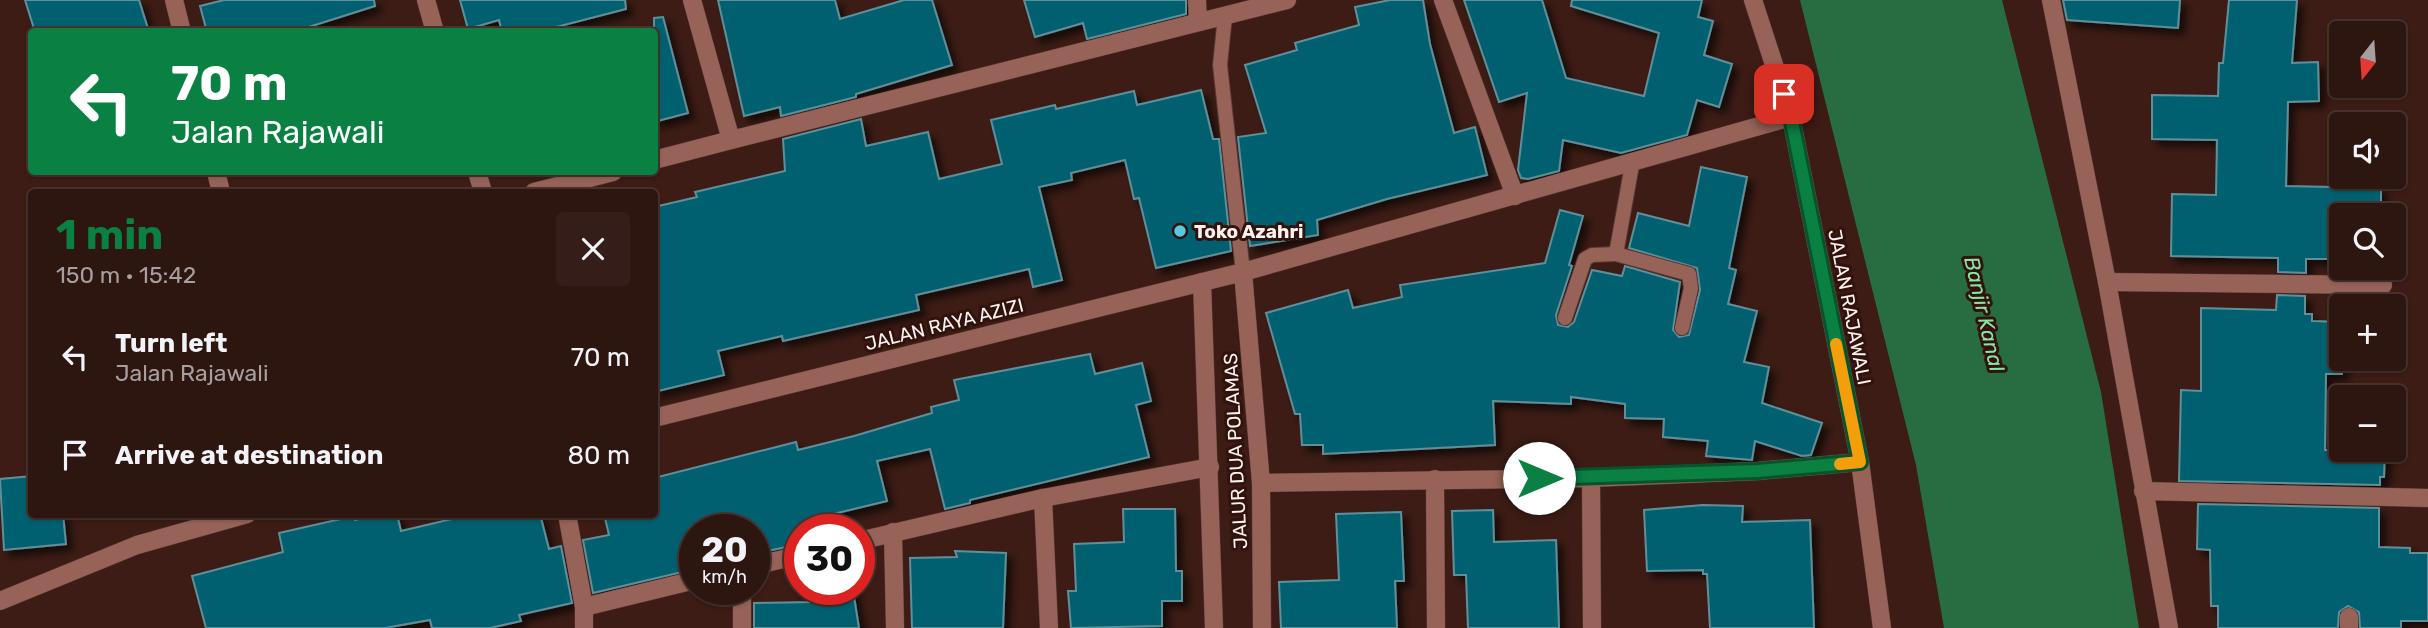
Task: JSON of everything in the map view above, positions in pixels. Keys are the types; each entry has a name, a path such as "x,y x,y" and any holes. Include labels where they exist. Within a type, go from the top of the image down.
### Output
{"street":[{"path":"174,0 181,28"},
{"path":"426,0 434,28"},
{"path":"692,0 732,140"},
{"path":"1197,0 1198,21"},
{"path":"658,159 1287,0"},
{"path":"1443,0 1515,196"},
{"name":"JALAN RAJAWALI","path":"1753,0 1791,117 1860,462 1882,628"},
{"path":"2051,0 2107,282 2169,628"},
{"name":"JALAN RAYA AZIZI","path":"658,417 1243,272 1632,165 1791,117"},
{"path":"546,189 601,175"},
{"name":"JALUR DUA POLAMAS","path":"1243,272 1261,483 1262,628"},
{"name":"JALUR DUA POLAMAS","path":"1202,282 1214,628"},
{"path":"2107,282 2383,285"},
{"path":"1261,483 1591,478 1758,471 1860,462"},
{"path":"875,537 1043,498 1210,467"},
{"path":"1591,478 1592,628"},
{"path":"1435,479 1436,628"},
{"path":"2143,491 2428,498"},
{"path":"1043,498 1049,628"},
{"path":"0,601 137,545 233,518"},
{"path":"568,518 584,607 584,628"},
{"path":"893,533 895,628"},
{"path":"584,607 679,584"},
{"path":"742,605 742,628"}],"lane":[{"path":"1225,16 1220,65 1243,272"},
{"path":"1616,254 1632,165"},
{"path":"1565,318 1585,259 1592,255 1616,254 1689,274 1691,288 1682,328"}],"water":[{"name":"Banjir Kanal","path":"1800,0 2002,0 2101,392 2139,628 1944,628 1916,465"}],"building":[{"path":"25,0 139,0 148,28 34,28"},
{"path":"224,0 374,0 375,6 306,28 206,28 200,6"},
{"path":"460,0 625,0 626,9 552,28 501,28 499,20 468,28"},
{"path":"718,0 835,0 840,19 904,0 932,0 952,65 856,94 856,97 781,116 780,107 744,116"},
{"path":"1024,0 1186,0 1186,14 1087,39 1083,23 1035,37"},
{"path":"1390,0 1423,0 1430,44 1454,133 1475,127 1487,175 1387,199 1317,220 1318,235 1250,246 1238,137 1266,133 1245,65 1297,50 1295,43 1359,25 1355,7"},
{"path":"1464,0 1542,0 1566,78 1644,96 1659,33 1571,6 1572,0 1702,0 1698,17 1713,21 1704,55 1732,64 1719,107 1697,100 1687,135 1621,153 1563,140 1559,171 1528,179 1521,178 1518,170 1527,93 1499,102"},
{"path":"2063,0 2180,0 2178,28 2067,20"},
{"path":"2229,0 2297,0 2292,63 2318,62 2319,101 2288,102 2286,186 2381,189 2381,203 2329,203 2329,259 2306,259 2306,273 2278,272 2278,258 2171,256 2172,194 2216,195 2217,140 2152,139 2152,95 2218,96 2219,63 2223,63"},
{"path":"663,17 688,113 658,121 658,28 654,28 654,18"},
{"path":"1201,90 1213,139 1219,139 1231,251 1156,268 1139,198 1134,199 1125,160 1071,173 1072,180 1039,187 1062,280 1033,287 1029,269 916,295 919,310 783,341 782,336 718,351 724,375 658,391 658,206 697,197 695,192 785,171 783,139 861,119 866,146 928,132 939,179 1002,164 991,120 1055,105 1056,109 1134,91 1137,105"},
{"path":"1701,167 1747,177 1729,268 1736,270 1728,304 1757,311 1744,362 1769,367 1762,403 1822,423 1811,455 1802,456 1755,441 1752,460 1706,456 1708,441 1663,437 1664,419 1625,418 1625,404 1571,397 1571,404 1493,401 1495,445 1323,454 1323,445 1302,445 1300,414 1295,414 1266,313 1348,290 1353,308 1402,297 1400,285 1545,263 1560,210 1583,216 1569,265 1572,266 1556,315 1558,325 1568,327 1574,322 1592,270 1622,276 1625,266 1680,282 1673,330 1679,337 1689,335 1700,290 1697,268 1629,248 1638,213 1689,226"},
{"path":"2277,295 2305,296 2305,314 2312,314 2312,321 2329,322 2329,371 2342,371 2342,374 2326,374 2325,450 2329,450 2329,462 2385,462 2384,477 2380,477 2380,485 2179,481 2181,390 2201,391 2201,308 2276,310"},
{"path":"1090,354 1095,374 1142,363 1151,401 1136,405 1149,457 970,500 970,503 945,509 930,449 877,461 887,501 833,514 784,514 784,547 770,551 770,514 679,514 679,573 593,593 583,540 609,535 605,518 658,518 658,477 796,442 798,450 854,436 932,413 931,407 959,400 954,380"},
{"path":"28,476 28,518 63,518 66,544 4,550 0,479"},
{"path":"2198,504 2379,508 2379,547 2410,548 2410,553 2428,553 2428,621 2401,621 2401,628 2360,628 2359,612 2348,606 2339,612 2338,628 2218,628 2218,606 2211,606 2210,550 2197,549"},
{"path":"1703,505 1743,506 1742,522 1810,520 1814,628 1710,628 1707,574 1703,574 1703,570 1647,571 1644,510"},
{"path":"1123,509 1175,509 1176,571 1182,571 1182,601 1162,601 1162,626 1071,628 1068,591 1076,591 1074,544 1124,542"},
{"path":"1493,510 1494,542 1556,540 1559,628 1468,628 1466,575 1454,575 1452,511"},
{"path":"1401,512 1404,581 1395,581 1397,628 1281,628 1279,582 1339,580 1336,514"},
{"path":"345,518 398,518 401,531 456,518 541,518 549,549 561,546 572,603 519,615 521,621 490,628 432,628 430,620 385,628 206,628 192,576 283,552 279,533"},
{"path":"955,551 1006,553 1003,628 912,628 910,558 957,557"},
{"path":"770,603 855,605 859,628 754,628 754,605 770,605"}],"slow traffic":[{"path":"1836,344 1860,462 1840,464"}],"place":[{"name":"Toko Azahri","path":"1180,231"}],"route":[{"path":"1539,478 1758,471 1860,462 1791,117 1784,94"}]}
